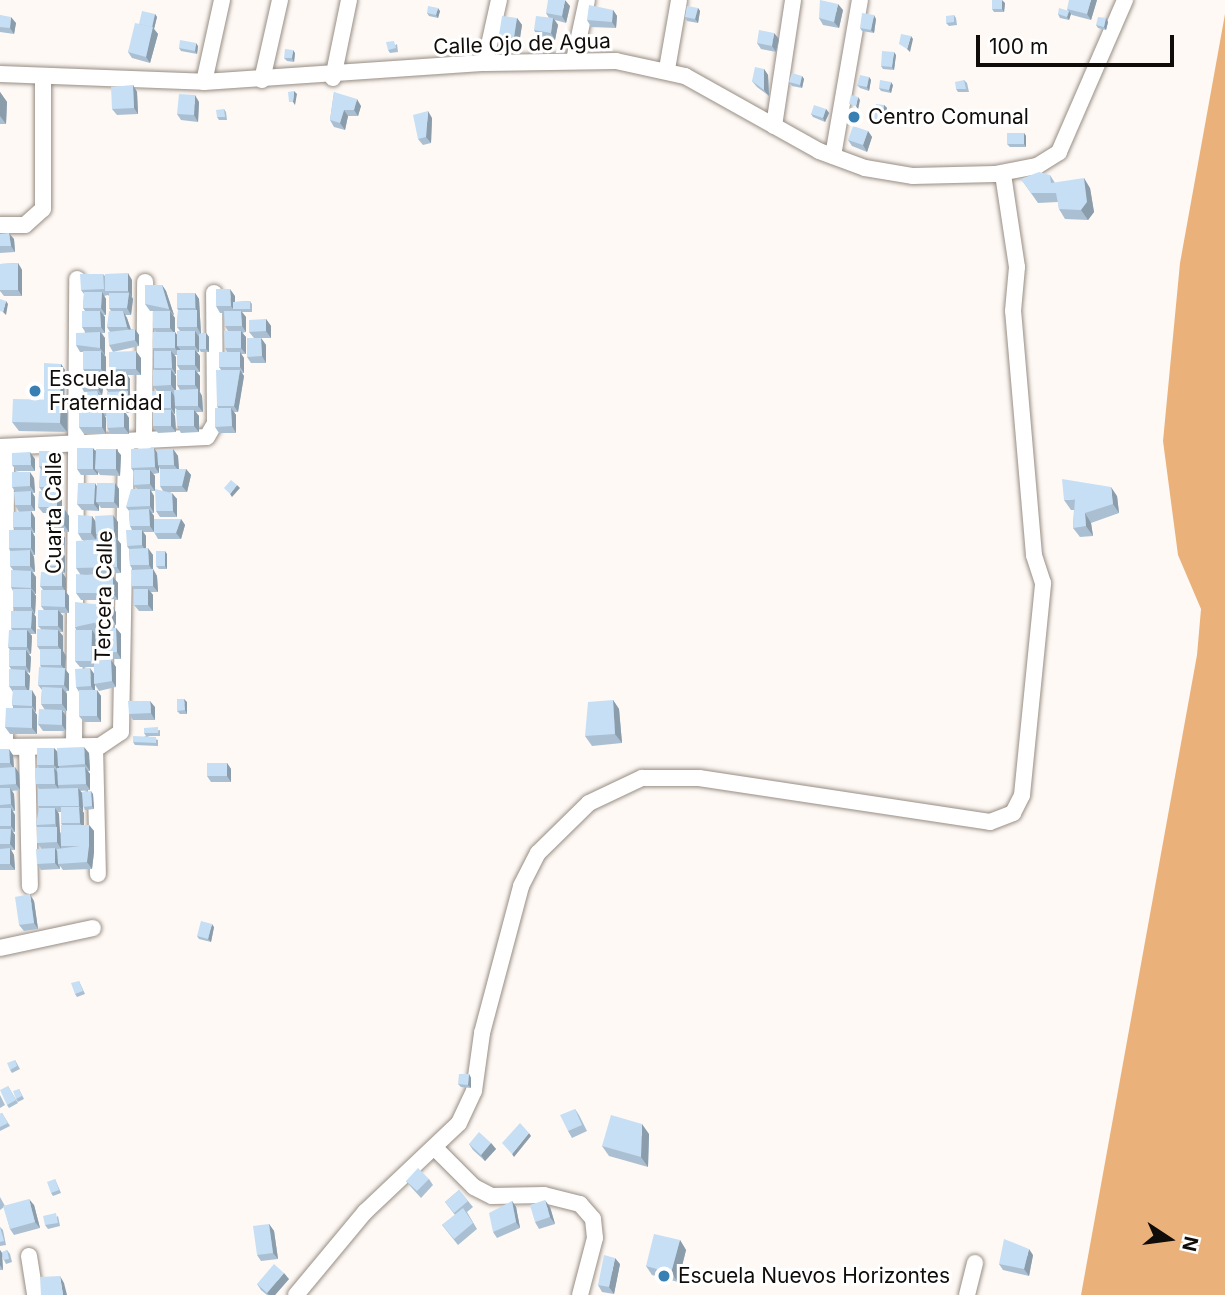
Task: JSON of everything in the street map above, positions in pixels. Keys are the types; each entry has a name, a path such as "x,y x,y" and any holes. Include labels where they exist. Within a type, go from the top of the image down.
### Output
{"street":[{"path":"204,82 222,0"},
{"path":"262,80 280,0"},
{"path":"334,78 349,0"},
{"path":"485,63 499,0"},
{"path":"574,60 587,0"},
{"path":"667,69 679,0"},
{"path":"774,126 793,0"},
{"path":"834,156 859,0"},
{"name":"Calle Ojo de Agua","path":"0,74 204,82 334,78 485,63 574,60 667,69 834,156 898,176 1003,174 1037,166 1059,152 1125,0"},
{"path":"0,225 25,225 43,209 43,76"},
{"path":"296,1295 365,1212 435,1149 471,1100 521,886 538,853 589,803 642,778 699,778 990,822 1013,813 1022,795 1043,583 1034,555 1013,311 1017,267 1003,174"},
{"name":"Cuarta Calle","path":"74,747 77,279"},
{"path":"144,443 145,282"},
{"path":"103,745 2,747 3,447 196,441 214,431 214,293"},
{"name":"Tercera Calle","path":"98,874 103,745 124,724 126,444"},
{"path":"27,747 30,886"},
{"path":"0,948 93,928"},
{"path":"435,1149 474,1187 492,1196 544,1195 580,1204 593,1219 595,1238 580,1295"},
{"path":"29,1256 35,1295"},
{"path":"967,1295 975,1262"}],"shaded area":[{"path":"1225,14 1225,1295 1081,1295 1197,655 1201,609 1178,555 1163,441 1180,263"}],"building":[{"path":"548,0 565,0 562,16 546,13"},
{"path":"820,0 838,4 834,22 819,18"},
{"path":"992,0 1002,0 1002,9 992,9"},
{"path":"1069,0 1091,0 1087,14 1067,9"},
{"path":"589,5 613,10 612,22 587,20"},
{"path":"428,6 438,8 436,15 427,13"},
{"path":"687,6 698,8 695,19 685,17"},
{"path":"1059,8 1069,11 1067,17 1058,14"},
{"path":"142,11 155,14 152,27 139,24"},
{"path":"862,13 874,15 871,30 860,28"},
{"path":"0,15 11,17 10,28 0,27"},
{"path":"954,15 954,22 946,23 946,16"},
{"path":"502,16 517,18 514,37 499,35"},
{"path":"536,16 553,18 551,33 534,30"},
{"path":"1098,17 1106,18 1104,27 1096,25"},
{"path":"135,23 153,27 146,57 128,52"},
{"path":"759,30 774,33 772,46 757,43"},
{"path":"901,34 911,36 907,49 899,44"},
{"path":"180,40 196,43 195,51 179,48"},
{"path":"394,41 396,48 388,50 386,42"},
{"path":"285,49 293,50 292,58 284,58"},
{"path":"882,51 894,52 892,67 881,66"},
{"path":"755,67 764,69 764,90 752,81"},
{"path":"792,73 802,76 800,85 789,82"},
{"path":"860,75 869,77 867,87 857,85"},
{"path":"880,80 891,82 889,90 879,88"},
{"path":"964,80 966,89 956,89 955,82"},
{"path":"133,85 134,108 112,109 111,87"},
{"path":"294,91 293,102 289,102 288,92"},
{"path":"334,92 357,99 354,110 344,110 340,123 330,120"},
{"path":"179,94 195,95 194,115 177,114"},
{"path":"851,95 858,97 856,106 849,104"},
{"path":"876,104 884,105 882,120 874,119"},
{"path":"814,105 826,109 823,118 811,114"},
{"path":"224,109 225,117 217,117 216,110"},
{"path":"428,111 426,137 418,139 413,115"},
{"path":"853,126 868,131 863,145 848,140"},
{"path":"1007,133 1024,133 1024,144 1007,144"},
{"path":"1039,172 1050,175 1051,183 1084,178 1087,202 1081,210 1059,209 1056,193 1031,193 1021,179"},
{"path":"9,233 11,246 0,246 0,234"},
{"path":"18,263 18,290 0,290 0,264"},
{"path":"128,273 128,291 105,291 105,274"},
{"path":"80,274 103,274 104,289 81,290"},
{"path":"145,285 162,285 169,309 145,304"},
{"path":"216,289 230,289 231,306 216,306"},
{"path":"84,292 102,292 101,308 83,308"},
{"path":"109,293 129,293 127,308 109,308"},
{"path":"177,293 195,293 195,308 177,308"},
{"path":"0,299 6,301 3,312 0,311"},
{"path":"250,301 250,309 233,309 233,302"},
{"path":"178,310 197,310 197,327 177,327"},
{"path":"82,311 100,311 101,327 82,327"},
{"path":"109,311 123,311 127,327 107,327"},
{"path":"153,311 170,311 170,328 153,328"},
{"path":"224,311 241,311 242,326 225,326"},
{"path":"266,319 266,331 249,332 249,320"},
{"path":"135,329 135,340 109,345 108,332"},
{"path":"177,331 195,331 195,346 177,346"},
{"path":"224,331 241,331 241,348 225,348"},
{"path":"100,332 100,348 76,345 76,333"},
{"path":"153,332 175,332 175,348 153,348"},
{"path":"206,333 206,349 199,349 199,334"},
{"path":"247,338 261,338 262,356 247,357"},
{"path":"177,350 195,350 195,365 177,365"},
{"path":"83,351 101,351 101,369 83,369"},
{"path":"136,351 136,369 109,369 109,352"},
{"path":"154,351 171,351 172,368 154,368"},
{"path":"219,352 240,352 240,367 219,367"},
{"path":"44,363 61,364 60,400 44,400"},
{"path":"153,370 171,370 171,385 153,386"},
{"path":"177,370 195,370 195,385 177,385"},
{"path":"216,370 240,370 234,406 217,406"},
{"path":"82,372 101,372 97,388 82,388"},
{"path":"108,373 126,373 126,388 106,389"},
{"path":"198,389 198,406 175,406 174,390"},
{"path":"97,391 104,409 82,409 82,392"},
{"path":"128,391 128,407 107,407 107,392"},
{"path":"152,391 171,391 171,408 152,408"},
{"path":"13,399 61,400 60,423 12,422"},
{"path":"215,408 231,408 232,426 215,427"},
{"path":"153,410 171,410 171,426 153,426"},
{"path":"176,410 194,410 194,426 177,426"},
{"path":"79,411 102,411 102,427 79,427"},
{"path":"106,411 124,411 124,427 107,428"},
{"path":"77,448 93,448 93,469 77,469"},
{"path":"154,448 155,467 131,468 131,449"},
{"path":"96,449 116,449 116,469 95,469"},
{"path":"173,449 174,465 158,465 157,450"},
{"path":"39,451 56,451 56,467 39,466"},
{"path":"30,452 31,465 12,465 12,453"},
{"path":"160,469 186,469 182,486 160,486"},
{"path":"40,470 57,470 56,487 39,487"},
{"path":"134,470 150,470 150,484 134,485"},
{"path":"12,472 30,472 30,486 12,487"},
{"path":"1062,479 1111,487 1113,504 1085,513 1086,526 1073,528 1075,499 1064,500"},
{"path":"231,480 237,485 230,494 224,488"},
{"path":"78,483 95,483 94,504 77,504"},
{"path":"97,483 115,483 114,502 96,502"},
{"path":"131,489 150,489 150,506 126,507"},
{"path":"155,489 172,493 173,511 156,511"},
{"path":"31,491 31,505 15,505 14,492"},
{"path":"39,491 57,491 57,507 38,507"},
{"path":"149,509 150,526 130,526 129,510"},
{"path":"47,510 65,510 64,525 47,525"},
{"path":"31,511 31,527 13,527 13,512"},
{"path":"78,515 92,516 91,533 78,533"},
{"path":"113,515 114,534 96,534 95,516"},
{"path":"154,519 181,519 176,533 154,533"},
{"path":"9,530 31,530 31,548 9,548"},
{"path":"126,530 142,530 142,545 127,546"},
{"path":"51,534 62,534 62,550 51,550"},
{"path":"116,538 117,567 76,568 76,541"},
{"path":"148,548 149,565 130,565 129,549"},
{"path":"30,550 30,566 10,566 10,551"},
{"path":"46,550 60,550 60,566 46,566"},
{"path":"156,551 165,551 165,566 156,566"},
{"path":"153,569 153,586 132,586 131,570"},
{"path":"11,570 31,571 31,588 11,587"},
{"path":"41,572 62,572 62,586 40,586"},
{"path":"76,574 113,577 113,593 76,593"},
{"path":"13,589 31,589 31,607 13,607"},
{"path":"134,589 148,589 148,605 134,605"},
{"path":"41,590 65,590 65,607 41,606"},
{"path":"75,602 112,606 112,619 75,627"},
{"path":"38,610 58,610 58,626 38,626"},
{"path":"11,611 32,611 31,628 11,628"},
{"path":"95,628 116,628 117,652 96,653"},
{"path":"37,629 58,630 58,646 37,646"},
{"path":"9,630 27,630 27,647 8,647"},
{"path":"75,630 92,630 91,661 75,661"},
{"path":"40,649 61,649 61,665 40,665"},
{"path":"9,650 26,650 26,666 9,666"},
{"path":"111,660 112,681 94,684 94,661"},
{"path":"39,667 65,668 64,685 38,685"},
{"path":"90,668 91,686 76,687 75,669"},
{"path":"9,669 25,670 25,686 9,686"},
{"path":"42,687 62,688 62,704 41,704"},
{"path":"13,690 32,690 32,706 12,705"},
{"path":"79,690 97,690 97,716 79,716"},
{"path":"177,699 184,699 185,710 177,711"},
{"path":"613,700 615,734 585,736 588,702"},
{"path":"128,701 150,701 151,713 129,714"},
{"path":"6,708 32,708 32,728 5,727"},
{"path":"39,709 62,710 62,725 38,724"},
{"path":"158,727 158,733 144,733 144,728"},
{"path":"133,736 156,737 156,743 133,742"},
{"path":"84,747 85,764 58,766 57,748"},
{"path":"37,748 54,748 54,765 37,765"},
{"path":"0,749 9,749 10,763 0,763"},
{"path":"207,763 227,763 227,776 207,776"},
{"path":"15,767 16,784 0,785 0,768"},
{"path":"85,767 86,784 58,785 57,768"},
{"path":"35,768 54,768 55,784 36,784"},
{"path":"0,788 10,788 11,804 0,805"},
{"path":"78,788 79,806 38,806 38,789"},
{"path":"91,791 92,806 83,807 82,792"},
{"path":"61,807 79,807 80,823 61,823"},
{"path":"0,808 11,808 11,826 0,826"},
{"path":"39,808 55,808 55,824 36,825"},
{"path":"61,825 89,825 87,862 58,864 57,849 80,846 61,846"},
{"path":"37,827 57,827 57,842 37,843"},
{"path":"0,829 11,829 10,844 0,844"},
{"path":"10,848 10,864 0,864 0,849"},
{"path":"55,848 55,863 37,864 36,849"},
{"path":"30,894 34,923 19,925 15,897"},
{"path":"201,921 212,924 208,939 197,936"},
{"path":"79,981 83,991 75,994 71,983"},
{"path":"15,1060 17,1066 10,1070 7,1063"},
{"path":"459,1074 469,1074 468,1085 458,1084"},
{"path":"8,1086 16,1100 7,1105 0,1090"},
{"path":"19,1089 22,1096 16,1099 13,1091"},
{"path":"575,1109 582,1125 568,1131 560,1115"},
{"path":"2,1113 8,1123 0,1127 0,1114"},
{"path":"611,1115 642,1124 641,1157 602,1146"},
{"path":"520,1123 529,1133 512,1154 502,1143"},
{"path":"479,1132 491,1143 481,1155 469,1144"},
{"path":"418,1168 429,1179 417,1191 406,1181"},
{"path":"55,1179 59,1190 51,1193 47,1182"},
{"path":"459,1190 468,1201 454,1213 445,1202"},
{"path":"29,1199 35,1222 10,1229 3,1206"},
{"path":"545,1200 550,1217 535,1222 530,1205"},
{"path":"512,1201 516,1222 493,1232 489,1213"},
{"path":"463,1208 473,1223 454,1239 442,1225"},
{"path":"56,1213 58,1223 45,1225 43,1216"},
{"path":"269,1224 273,1253 257,1255 253,1226"},
{"path":"654,1234 680,1240 671,1273 646,1266"},
{"path":"1004,1239 1029,1249 1024,1269 999,1264"},
{"path":"7,1250 9,1259 3,1260 2,1252"},
{"path":"604,1255 615,1258 609,1287 598,1285"},
{"path":"274,1264 284,1273 267,1293 257,1284"},
{"path":"60,1276 63,1295 41,1295 40,1277"}],"place":[{"name":"Centro Comunal","path":"854,117"},
{"name":"Escuela Fraternidad","path":"35,391"},
{"name":"Escuela Nuevos Horizontes","path":"664,1276"}]}
